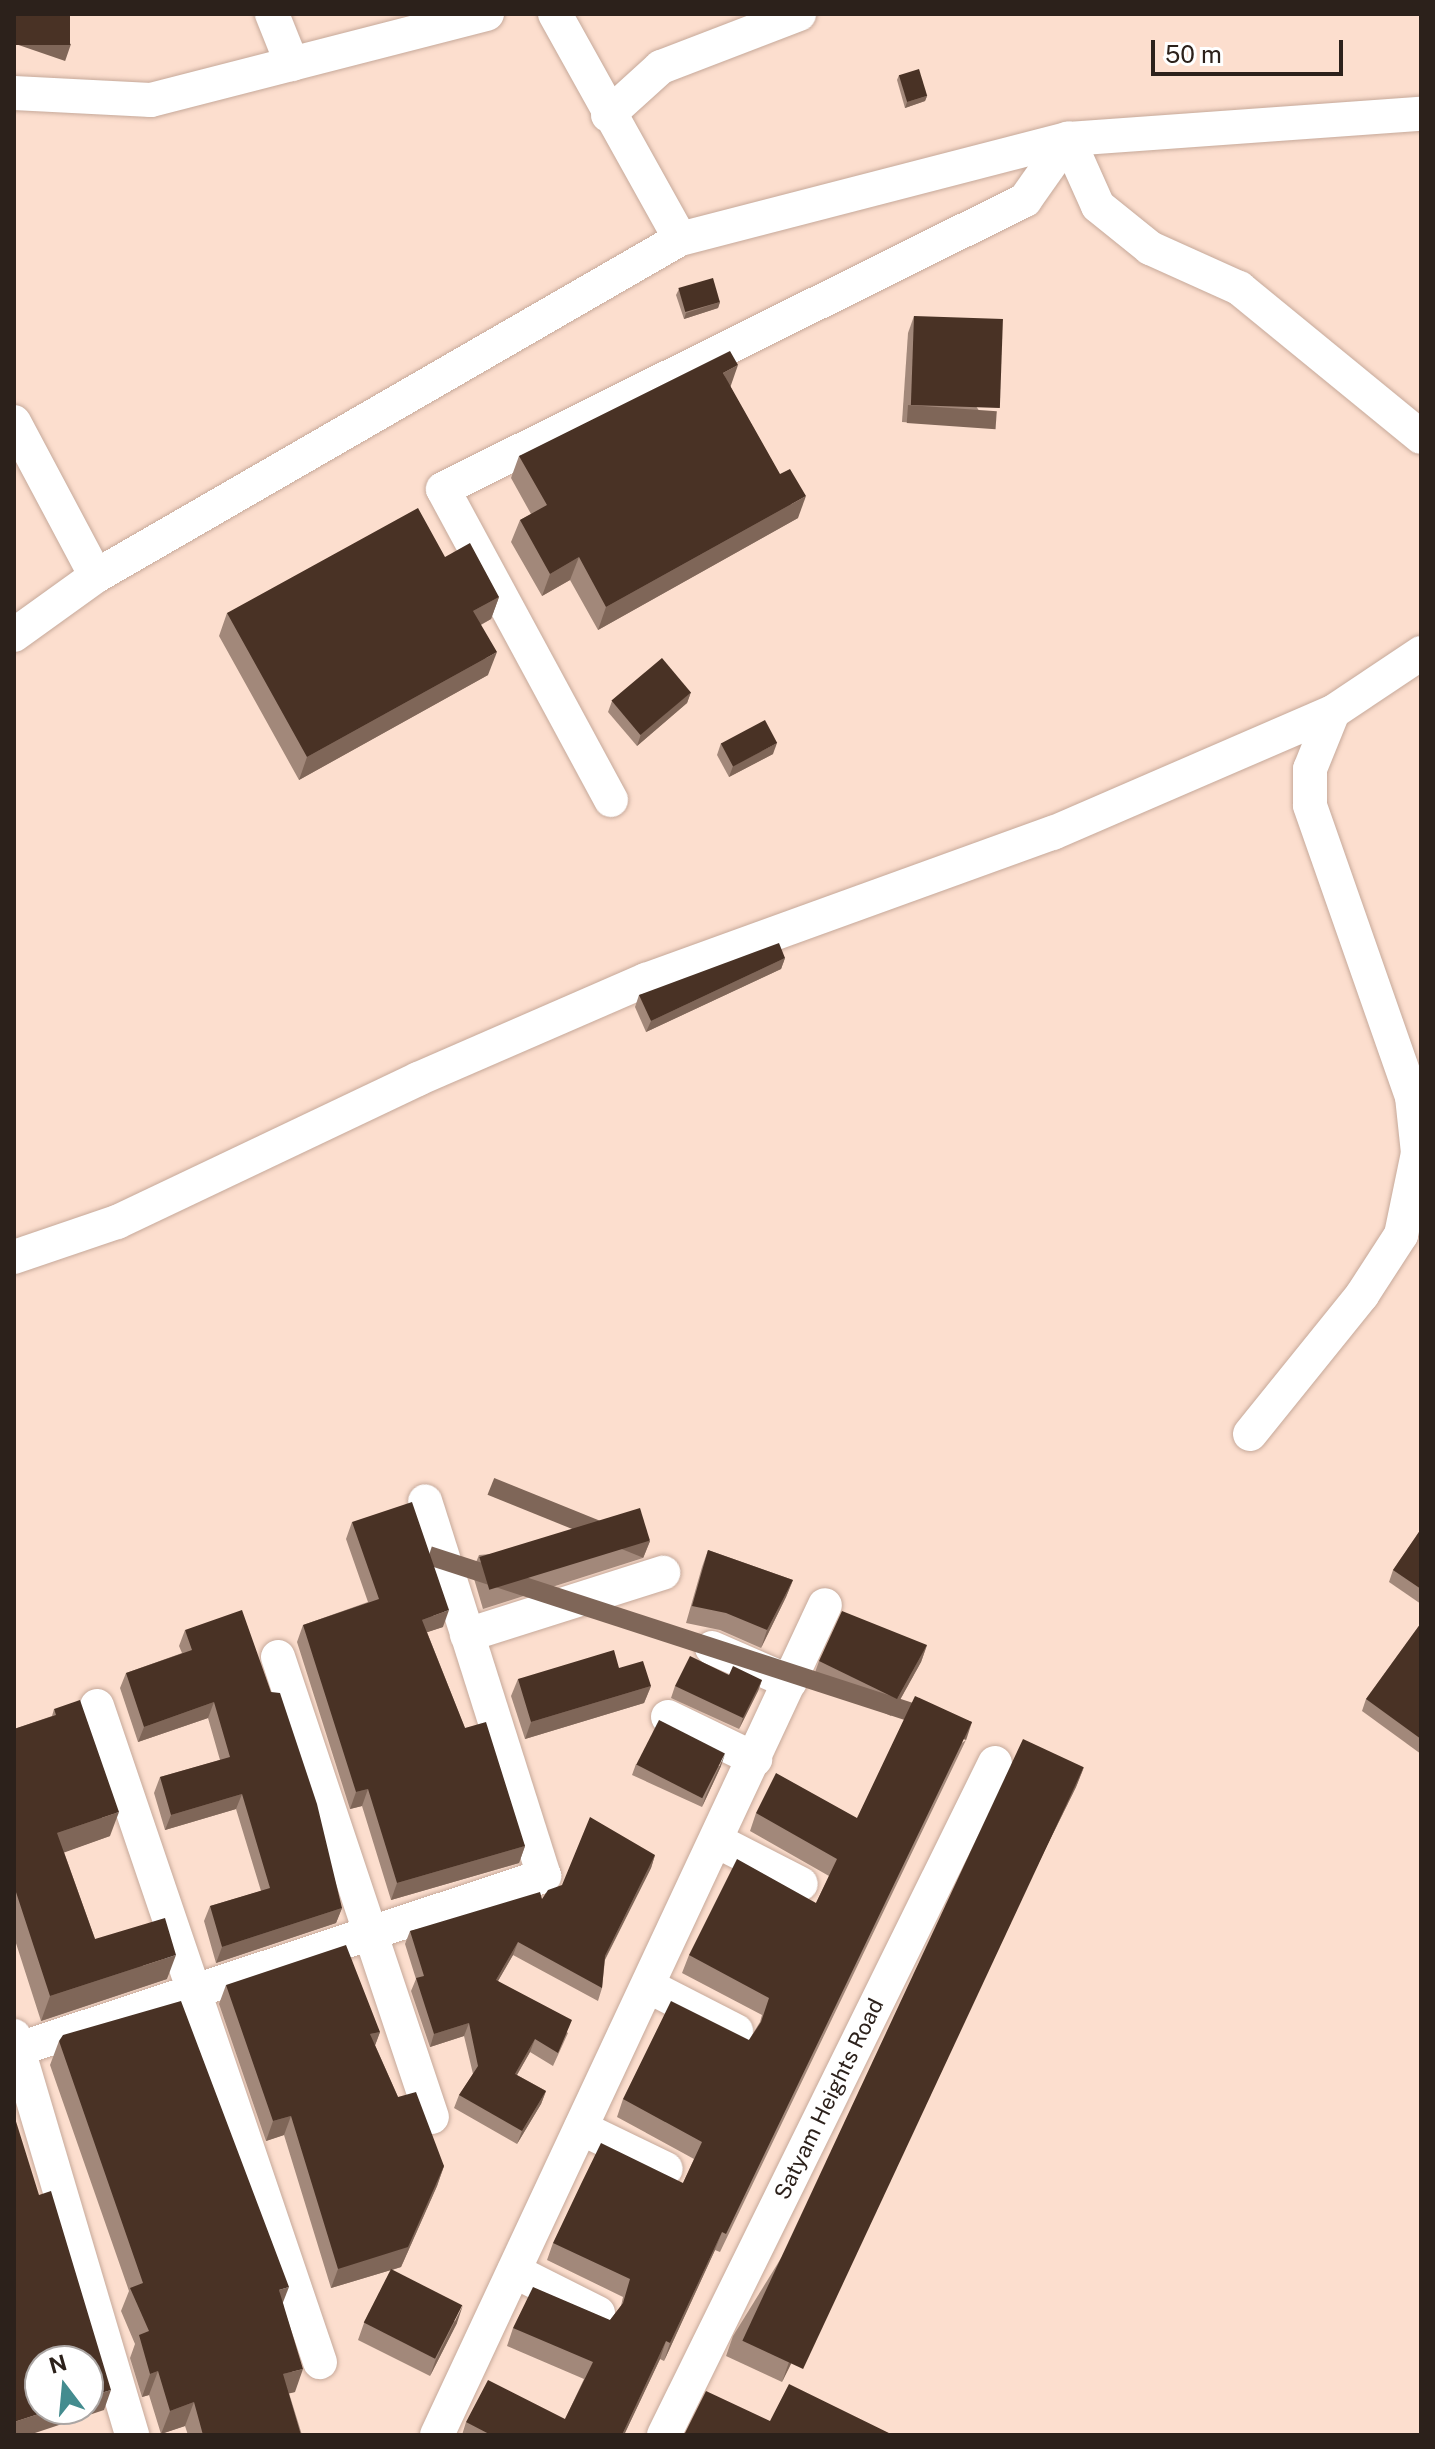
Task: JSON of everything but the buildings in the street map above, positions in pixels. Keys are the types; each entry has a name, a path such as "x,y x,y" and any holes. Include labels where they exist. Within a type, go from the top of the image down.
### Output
{"street":[{"path":"272,14 292,64"},
{"path":"14,93 151,100 487,14"},
{"path":"555,14 608,115 680,239"},
{"path":"608,115 661,67 799,14"},
{"path":"14,635 96,576 680,239 1068,139 1421,114"},
{"path":"1068,139 1098,206 1150,248 1239,288 1421,437"},
{"path":"611,800 443,489 1025,200 1068,139"},
{"path":"14,422 96,576"},
{"path":"14,1257 117,1222 418,1079 646,980 1053,833 1333,712 1421,653"},
{"path":"1250,1434 1362,1295 1401,1235 1418,1153 1412,1097 1310,805 1310,769 1333,712"},
{"path":"132,2435 17,2042 194,1991 544,1876 425,1501"},
{"path":"467,1635 663,1573"},
{"path":"437,2435 825,1605"},
{"path":"712,1648 790,1682"},
{"path":"278,1657 432,2117"},
{"path":"97,1706 320,2362"},
{"path":"668,1717 755,1759"},
{"name":"Satyam Heights Road","path":"664,2435 995,1763"},
{"path":"717,1841 801,1884"},
{"path":"648,1986 736,2031"},
{"path":"581,2128 666,2169"},
{"path":"514,2271 598,2313"}]}
